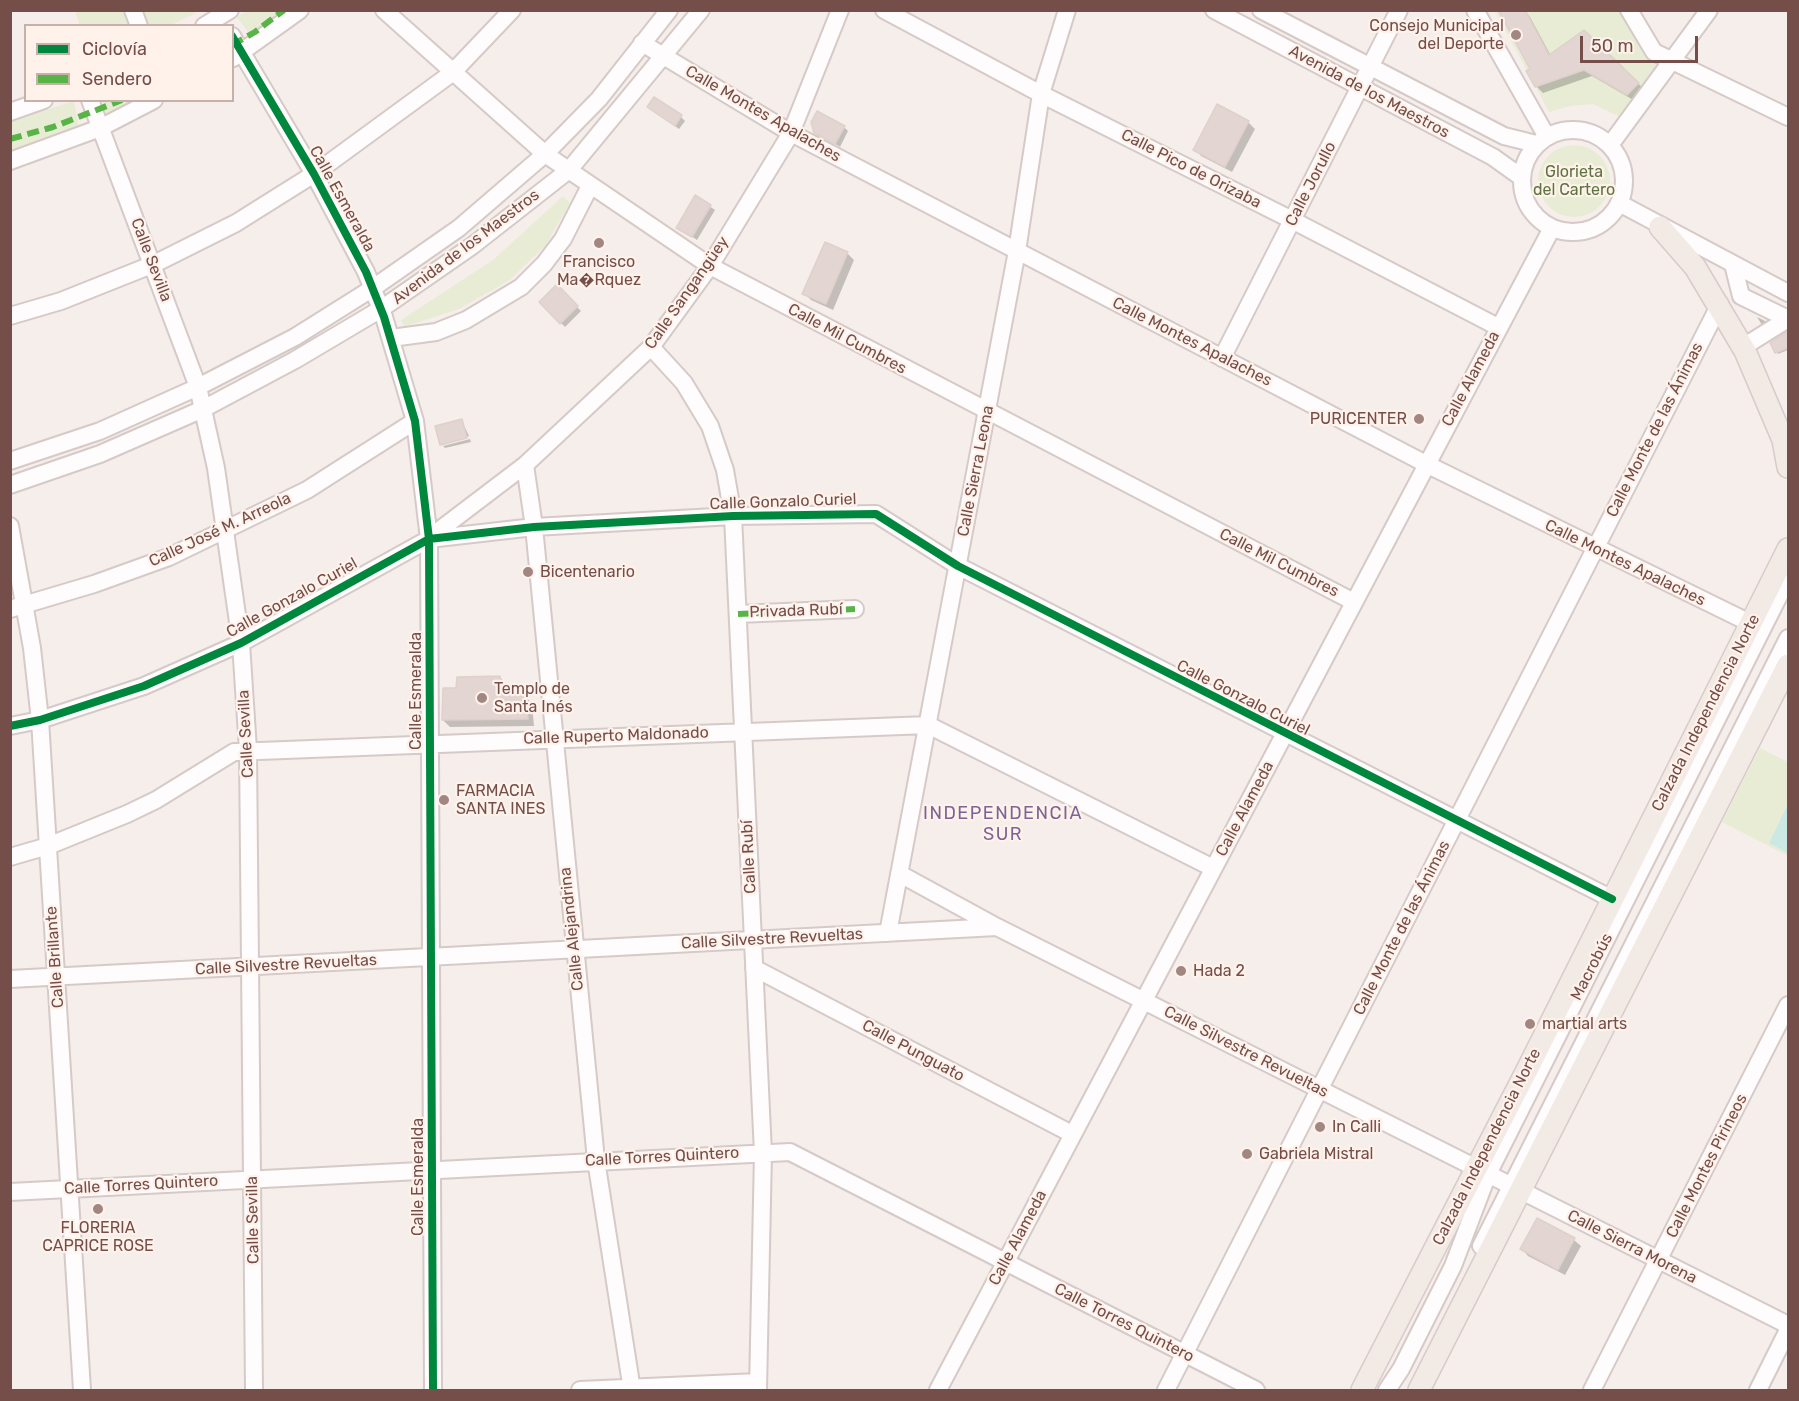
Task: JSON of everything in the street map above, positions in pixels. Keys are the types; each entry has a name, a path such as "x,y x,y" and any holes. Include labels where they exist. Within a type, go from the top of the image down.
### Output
{"main road":[{"path":"1660,227 1695,267 1743,347 1783,425 1788,467"},
{"name":"Calzada Independencia Norte","path":"1362,1390 1483,1170 1612,899 1788,549"},
{"path":"1419,1390 1514,1187 1788,665"}],"street":[{"path":"237,56 300,10"},
{"name":"Calle Mil Cumbres","path":"384,10 545,154 710,266 987,413 1354,602"},
{"path":"10,316 61,301 154,264 236,223 314,174 452,73 512,10"},
{"name":"Avenida de los Maestros","path":"10,461 100,431 198,387 295,337 373,288 459,228 545,154 599,99 669,10"},
{"name":"Avenida de los Maestros","path":"10,485 100,454 203,409 295,360 381,309 472,246 568,170 701,10"},
{"name":"Calle Sangangüey","path":"429,538 525,465 651,347 710,266 790,133 840,10"},
{"name":"Calle Pico de Orizaba","path":"884,10 1041,94 1498,327"},
{"name":"Calle Sierra Leona","path":"888,933 1017,251 1041,94 1067,10"},
{"name":"Avenida de los Maestros","path":"1214,10 1493,157 1521,177"},
{"name":"Avenida de los Maestros","path":"1261,10 1504,136 1541,140"},
{"name":"Calle Jorullo","path":"1222,358 1399,10"},
{"path":"1475,10 1541,140"},
{"path":"1629,10 1654,52 1788,117"},
{"path":"1610,145 1674,61 1709,10"},
{"path":"210,24 226,18"},
{"name":"Calle Montes Apalaches","path":"642,43 790,133 1426,464 1752,624"},
{"name":"Calle Esmeralda","path":"237,56 314,174 373,288 391,338 415,421 429,538 433,1390"},
{"path":"10,112 38,102"},
{"name":"Calle Sevilla","path":"91,102 154,264 198,387 226,529 241,643 248,750 255,1390"},
{"path":"10,161 36,154 100,128 150,102"},
{"path":"1573,129 1593,134 1610,145 1619,158 1624,173 1624,188 1611,216 1598,226 1583,231 1568,232 1552,228 1539,219 1529,207 1523,193 1521,177 1524,165 1541,140 1573,129"},
{"path":"391,338 436,332 466,320 521,287 544,264 563,239 590,186"},
{"path":"1619,203 1660,227 1788,293"},
{"name":"Calle Alameda","path":"938,1390 1552,228"},
{"path":"1733,264 1742,296 1788,319"},
{"name":"Calle Monte de las Ánimas","path":"1166,1390 1719,304"},
{"path":"1743,347 1788,319"},
{"name":"Calle Rubí","path":"651,347 684,383 710,426 725,470 733,516 763,1153 758,1386"},
{"name":"Calle José M. Arreola","path":"18,607 94,584 169,556 307,490 415,421"},
{"name":"Calle Alejandrina","path":"525,465 534,527 596,1160 632,1389"},
{"name":"Calle Gonzalo Curiel","path":"10,726 40,720 144,686 241,643 429,538 534,527 733,516 876,514 958,566 1612,899"},
{"name":"Calle Brillante","path":"10,526 18,607 40,720 82,1390"},
{"name":"Macrobús","path":"1387,1390 1401,1369 1453,1266 1483,1170 1788,578"},
{"name":"Privada Rubí","path":"738,614 855,609"},
{"name":"Macrobús","path":"1407,1390 1514,1187 1788,638"},
{"name":"Calle Ruperto Maldonado","path":"10,857 48,846 127,814 156,800 234,752 928,725 1213,868"},
{"path":"900,874 997,927"},
{"name":"Calle Silvestre Revueltas","path":"10,979 997,927 1483,1170"},
{"name":"Calle Punguato","path":"754,968 1072,1134"},
{"name":"Calle Montes Pirineos","path":"1592,1390 1788,1005"},
{"name":"Calle Torres Quintero","path":"10,1192 596,1160 790,1152 1256,1390"},
{"name":"Calle Sierra Morena","path":"1483,1170 1788,1325"},
{"path":"1758,1390 1788,1330"},
{"path":"580,1390 758,1386"}],"green space":[{"path":"195,10 196,13 173,24 79,24 75,11"},
{"path":"246,11 289,11 253,39 237,17"},
{"path":"1495,11 1624,11 1667,60 1622,118 1593,104 1570,106 1549,112"},
{"path":"74,102 79,127 11,153 10,122"},
{"path":"103,102 133,102 107,115"},
{"name":"Glorieta del Cartero","path":"1581,145 1600,155 1608,167 1610,181 1608,195 1600,207 1588,215 1567,217 1548,207 1540,195 1538,174 1548,155 1560,147"},
{"path":"563,196 570,203 546,245 510,280 459,309 404,327 401,320 493,260"},
{"path":"1760,748 1788,762 1788,856 1722,822"}],"water":[{"path":"1788,804 1788,853 1769,843"}],"building":[{"path":"1498,10 1525,10 1549,55 1584,30 1639,83 1627,95 1584,70 1535,87 1526,71 1530,69"},
{"path":"654,97 682,115 675,126 647,107"},
{"path":"1217,104 1249,121 1225,167 1193,150"},
{"path":"817,111 845,126 835,144 814,133 811,122"},
{"path":"695,195 711,205 692,237 676,228"},
{"path":"825,242 848,252 826,304 802,294"},
{"path":"557,284 578,306 560,324 539,302"},
{"path":"1788,331 1788,348 1775,353 1770,343"},
{"path":"462,419 467,438 440,445 435,426"},
{"name":"Templo de Santa Inés","path":"500,676 501,695 526,696 528,719 442,720 443,688 456,688 457,677"},
{"path":"1537,1218 1575,1238 1558,1270 1520,1249"}],"marked path":[{"path":"234,44 255,32 284,10"},
{"path":"10,139 53,127 117,102"},
{"path":"738,614 855,609"}],"cycle path":[{"path":"234,39 314,174 366,272 384,317 415,421 429,539 433,1390"},
{"path":"10,726 40,720 144,686 241,643 429,539 534,527 733,516 876,514 958,566 1612,899"}],"place":[{"name":"Consejo Municipal del Deporte","path":"1516,35"},
{"name":"Francisco Ma�Rquez","path":"599,243"},
{"name":"PURICENTER","path":"1419,419"},
{"name":"Bicentenario","path":"528,572"},
{"name":"Templo de Santa Inés","path":"482,698"},
{"name":"FARMACIA SANTA INES","path":"444,800"},
{"name":"Hada 2","path":"1181,971"},
{"name":"martial arts","path":"1530,1024"},
{"name":"In Calli","path":"1320,1127"},
{"name":"Gabriela Mistral","path":"1247,1154"},
{"name":"FLORERIA CAPRICE ROSE","path":"98,1209"}],"district":[{"name":"INDEPENDENCIA SUR","path":"1003,824"}]}
